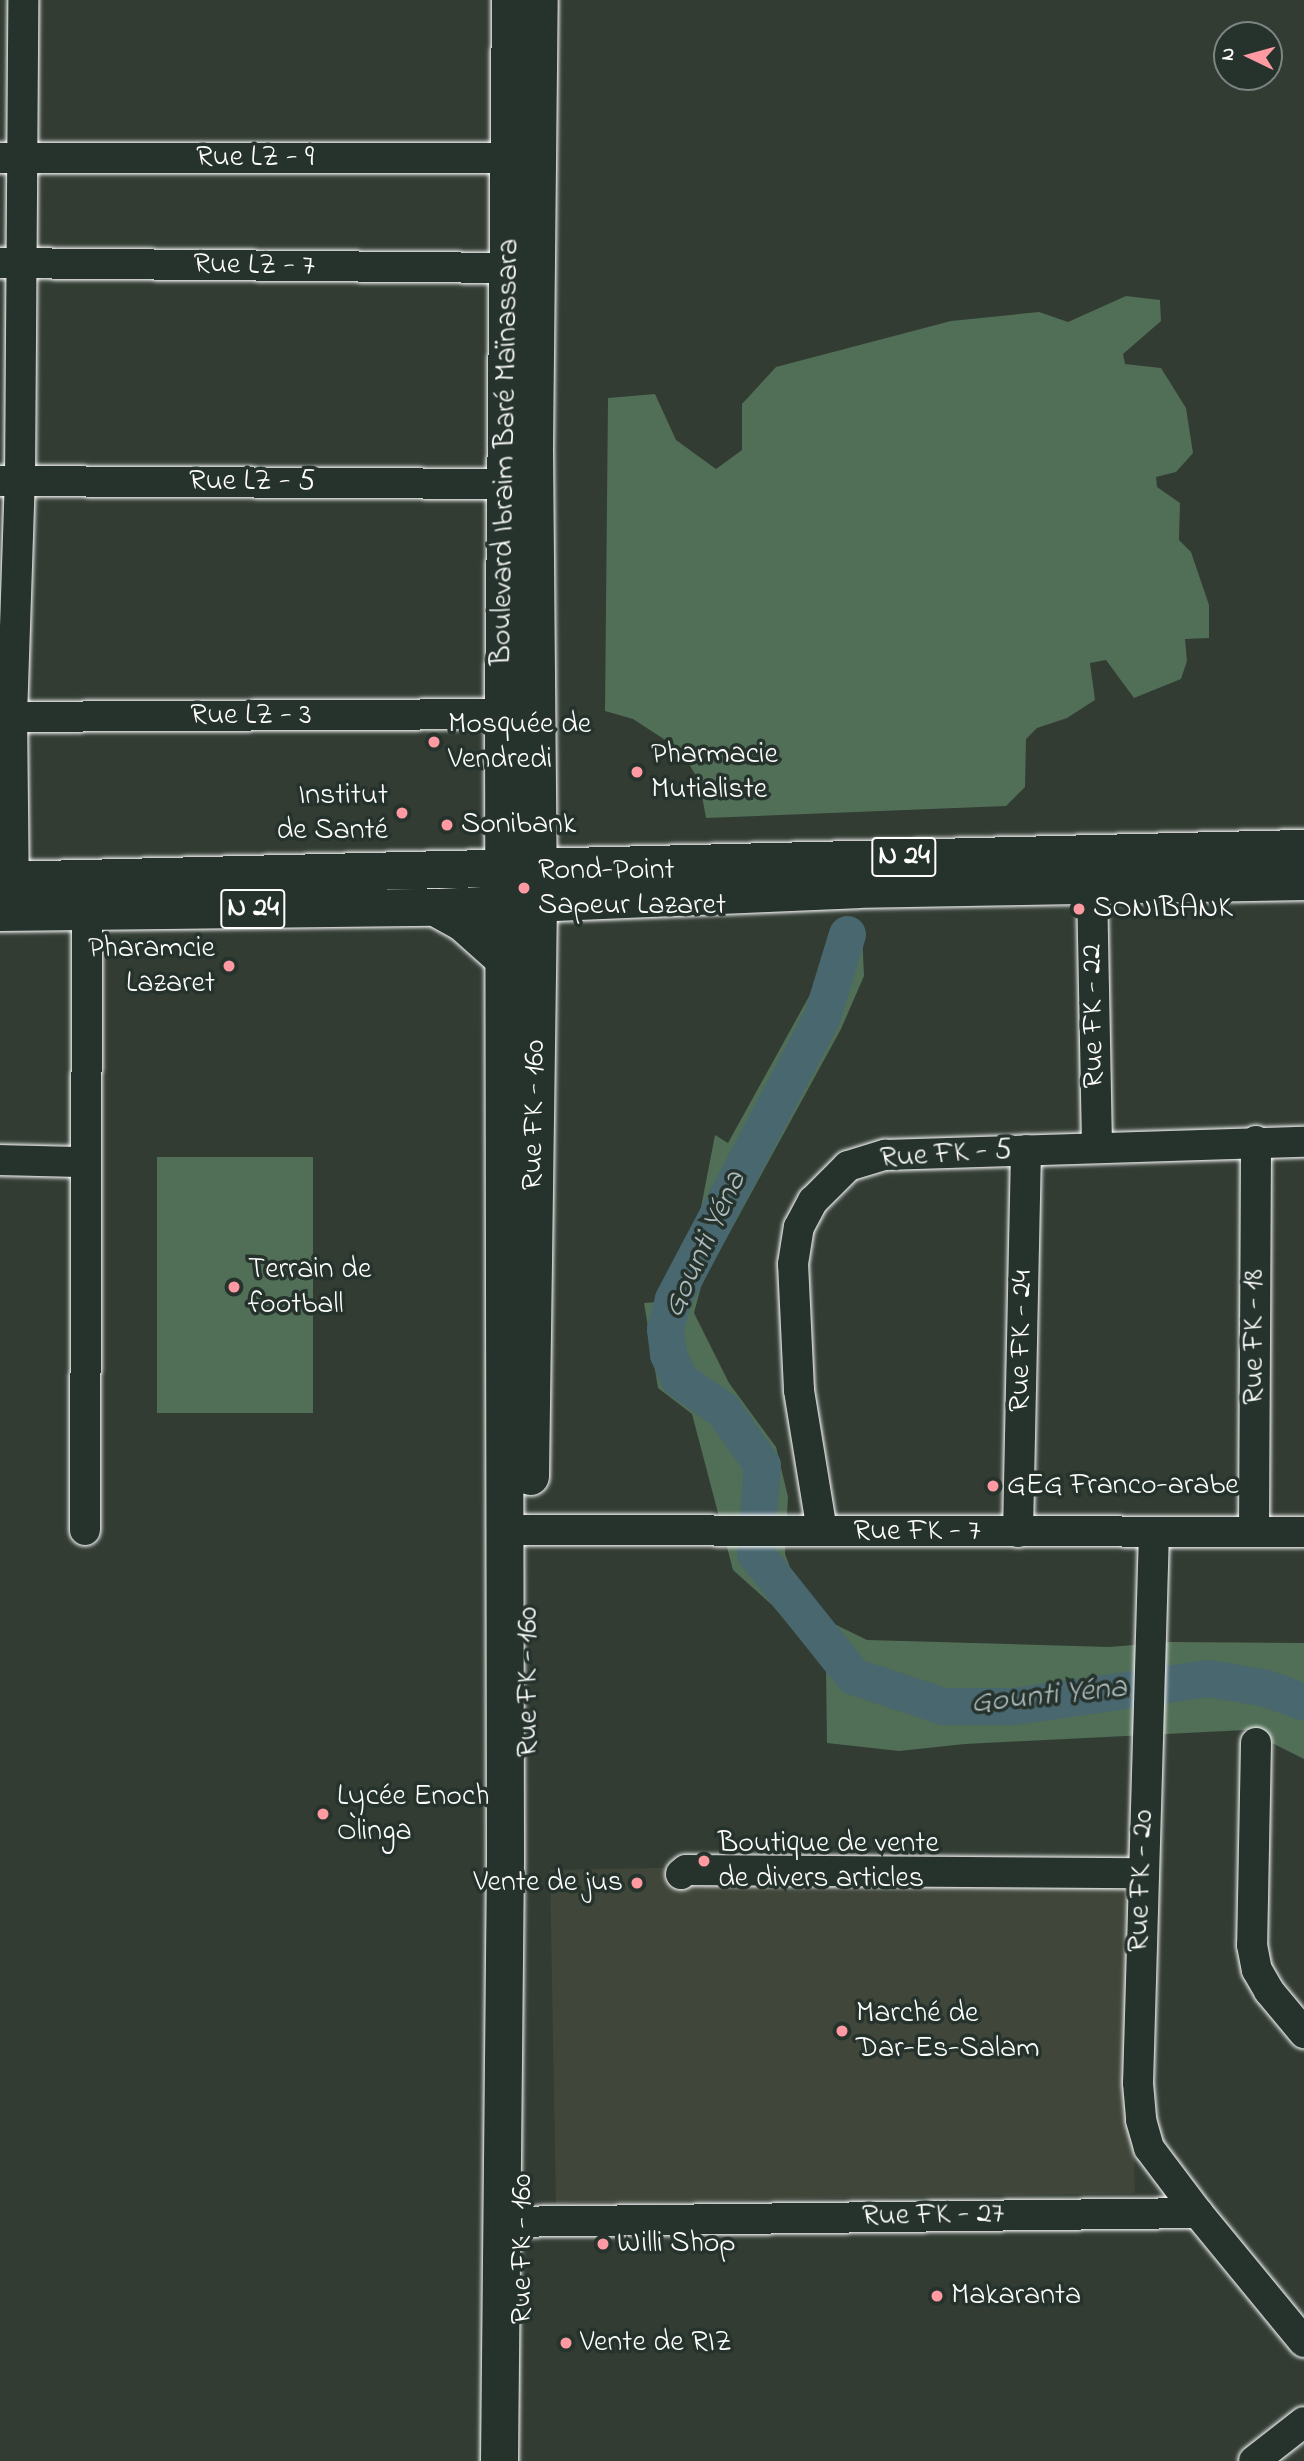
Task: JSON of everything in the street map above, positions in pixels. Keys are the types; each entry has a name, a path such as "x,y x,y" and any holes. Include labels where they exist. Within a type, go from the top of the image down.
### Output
{"main road":[{"name":"Boulevard Ibraim Baré Maïnassara","path":"510,0 503,714 522,903"},
{"name":"Boulevard Ibraim Baré Maïnassara","path":"520,867 539,0"},
{"name":"N 24","path":"7,896 87,912 435,907 1092,885 1268,865 1304,848"},
{"name":"N 24","path":"7,896 520,867 1268,865 1304,881"},
{"path":"536,980 549,933 581,901"},
{"name":"Rue FK - 160","path":"522,903 505,960 517,1531 511,2403 523,2461"},
{"name":"Rue FK - 160","path":"517,1531 536,980 522,903"},
{"path":"435,907 462,922 505,960"},
{"name":"Rue FK - 160","path":"499,2461 511,2403"}],"street":[{"path":"7,896 11,158 23,0"},
{"name":"Rue LZ - 9","path":"11,158 510,158"},
{"name":"Rue LZ - 7","path":"11,264 508,268"},
{"name":"Rue LZ - 5","path":"10,481 505,484"},
{"name":"Rue LZ - 3","path":"6,717 503,714"},
{"name":"Rue FK - 22","path":"1092,885 1097,1147"},
{"path":"85,1530 84,1162 87,912"},
{"name":"Rue FK - 5","path":"822,1531 799,1390 792,1286 799,1227 813,1201 848,1166 885,1155 1256,1141 1304,1142"},
{"name":"Rue FK - 18","path":"1254,1532 1256,1141"},
{"name":"Rue FK - 24","path":"1018,1532 1026,1150"},
{"path":"0,1160 84,1162"},
{"name":"Rue FK - 7","path":"517,1531 1304,1532"},
{"name":"Rue FK - 20","path":"1154,1532 1152,1686 1141,1873 1141,2120 1149,2148 1198,2213"},
{"path":"1256,1743 1252,1945 1257,1970 1269,1991 1304,2033"},
{"path":"681,1874 1141,1873"},
{"path":"1198,2213 1304,2342"},
{"name":"Rue FK - 27","path":"511,2222 1198,2213"},
{"path":"1254,2461 1304,2422"}],"shaded area":[{"name":"Marché de Dar-Es-Salam","path":"1129,1860 1135,2193 556,2203 550,1870"}],"green space":[{"path":"1126,296 1160,300 1161,321 1123,354 1125,364 1161,368 1186,408 1193,453 1176,472 1156,477 1157,487 1180,503 1179,540 1191,552 1209,605 1209,638 1185,639 1187,661 1181,679 1134,698 1106,660 1090,663 1095,700 1067,718 1037,728 1026,739 1025,787 1006,806 706,818 699,780 679,749 633,719 605,711 608,398 655,394 676,440 716,469 742,450 742,404 776,367 951,321 1039,312 1068,322"},
{"path":"862,932 864,976 841,1029 702,1283 694,1313 729,1383 776,1447 788,1497 785,1554 796,1583 820,1617 867,1640 1109,1647 1171,1642 1304,1643 1304,1759 1246,1730 965,1744 899,1751 827,1743 826,1669 772,1605 733,1570 692,1414 658,1388 644,1303 683,1300 715,1135 728,1143 828,962 847,934"},
{"name":"Terrain de football","path":"157,1157 313,1157 313,1413 157,1413"}],"waterway":[{"name":"Gounti Yéna","path":"847,934 822,1016 673,1299 665,1329 668,1354 679,1379 723,1410 762,1465 755,1553 853,1676 943,1706 1014,1706 1208,1678 1266,1688 1304,1702"}],"place":[{"name":"Mosquée de Vendredi","path":"434,742"},
{"name":"Pharmacie Mutialiste","path":"637,772"},
{"name":"Institut de Santé","path":"402,813"},
{"name":"Sonibank","path":"447,825"},
{"name":"Rond-Point Sapeur Lazaret","path":"524,888"},
{"name":"SONIBANK","path":"1079,909"},
{"name":"Pharamcie Lazaret","path":"229,966"},
{"name":"Terrain de football","path":"234,1287"},
{"name":"GEG Franco-arabe","path":"993,1486"},
{"name":"Lycée Enoch Olinga","path":"323,1814"},
{"name":"Boutique de vente de divers articles","path":"704,1861"},
{"name":"Vente de jus","path":"637,1883"},
{"name":"Marché de Dar-Es-Salam","path":"842,2031"},
{"name":"Willi Shop","path":"603,2244"},
{"name":"Makaranta","path":"937,2296"},
{"name":"Vente de RIZ","path":"566,2343"}]}
